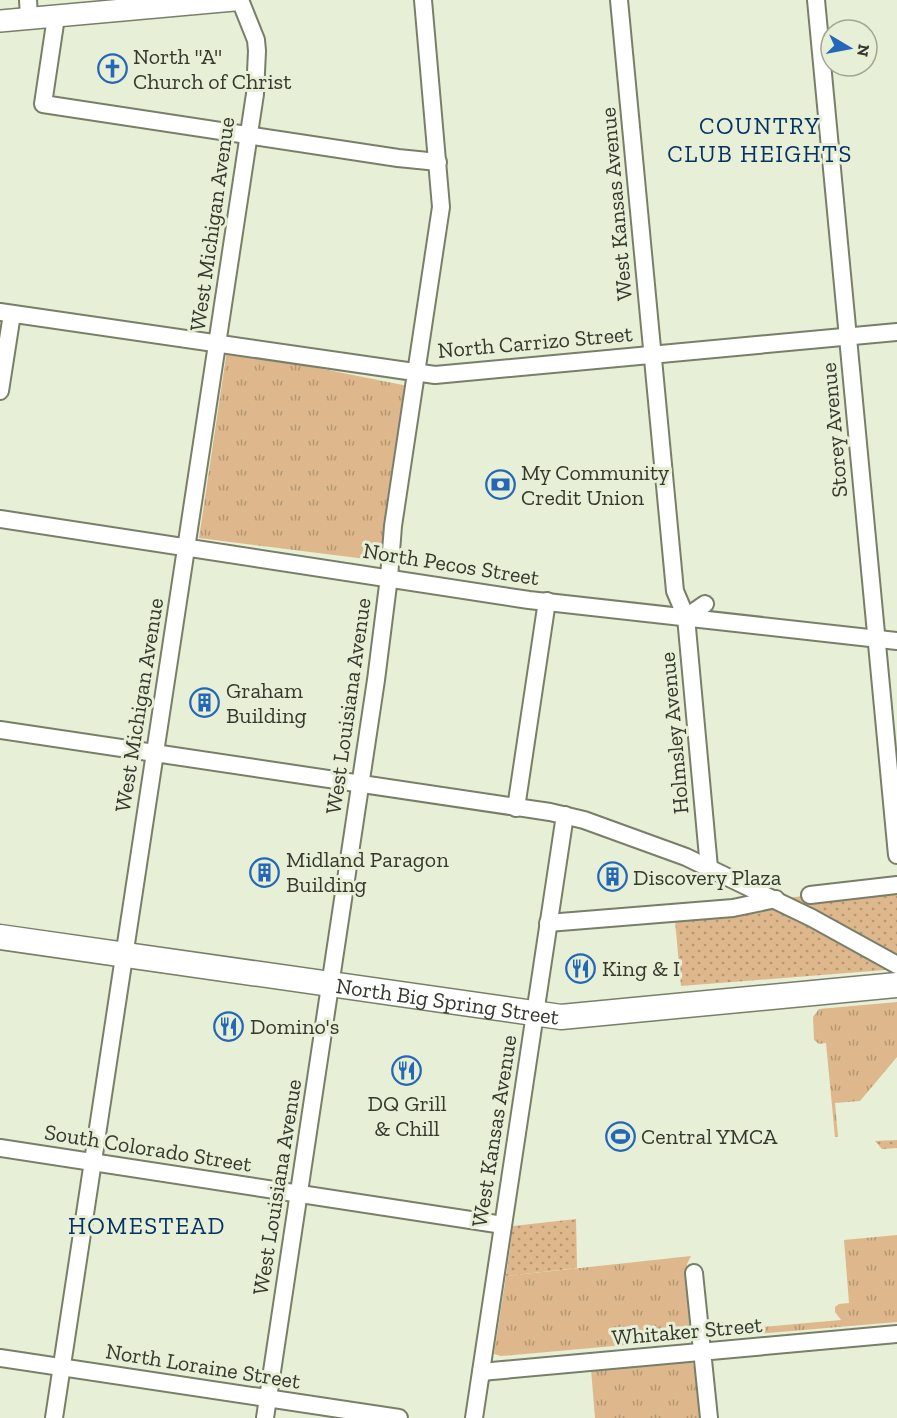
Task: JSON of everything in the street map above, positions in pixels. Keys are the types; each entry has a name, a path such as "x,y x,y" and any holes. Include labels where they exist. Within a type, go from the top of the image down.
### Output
{"highway":[{"name":"North Big Spring Street","path":"0,937 561,1017 897,985"}],"main road":[{"path":"0,21 29,9 56,17 234,0"}],"street":[{"name":"West Michigan Avenue","path":"54,1418 256,86 256,40 240,0"},
{"name":"West Louisiana Avenue","path":"265,1418 360,784 389,577 393,526 441,207 423,0"},
{"name":"West Kansas Avenue","path":"619,0 675,591 686,617"},
{"name":"Storey Avenue","path":"816,0 897,855"},
{"path":"56,17 43,104 398,158 438,162"},
{"path":"0,392 6,313"},
{"name":"North Carrizo Street","path":"6,313 435,375 897,332"},
{"name":"North Pecos Street","path":"0,519 547,601 897,641"},
{"path":"516,808 547,601"},
{"path":"686,617 705,604"},
{"name":"Holmsley Avenue","path":"686,617 709,868"},
{"path":"0,730 565,815 639,838 709,868 776,900 897,965"},
{"name":"West Kansas Avenue","path":"474,1418 565,815"},
{"path":"810,895 897,885"},
{"path":"548,923 733,908 776,900"},
{"name":"South Colorado Street","path":"0,1148 503,1225"},
{"path":"694,1273 709,1418"},
{"name":"Whitaker Street","path":"481,1372 897,1334"},
{"name":"North Loraine Street","path":"0,1358 399,1418"}],"green space":[{"path":"227,350 408,386 382,561 199,538"},
{"path":"897,886 897,969 681,986 674,910"},
{"path":"897,1002 897,1057 860,1101 835,1103 838,1137 835,1137 826,1043 819,1044 814,1040 813,1017 819,1009"},
{"path":"897,1140 897,1148 882,1149 875,1141"},
{"path":"576,1219 577,1268 506,1276 513,1226"},
{"path":"897,1235 897,1322 719,1337 713,1335 710,1330 711,1322 717,1321 724,1323 730,1330 841,1320 835,1312 835,1307 849,1303 844,1240"},
{"path":"691,1256 687,1264 693,1328 689,1336 681,1340 501,1356 494,1354 506,1276"},
{"path":"692,1362 695,1369 701,1418 595,1418 591,1369"}],"place":[{"name":"North \"A\" Church of Christ","path":"112,69"},
{"name":"My Community Credit Union","path":"500,485"},
{"name":"Graham Building","path":"205,703"},
{"name":"Midland Paragon Building","path":"265,872"},
{"name":"Discovery Plaza","path":"612,877"},
{"name":"King & I","path":"581,968"},
{"name":"Domino's","path":"229,1026"},
{"name":"DQ Grill & Chill","path":"407,1071"},
{"name":"Central YMCA","path":"620,1136"}],"district":[{"name":"COUNTRY CLUB HEIGHTS","path":"760,139"},
{"name":"HOMESTEAD","path":"147,1225"}]}
